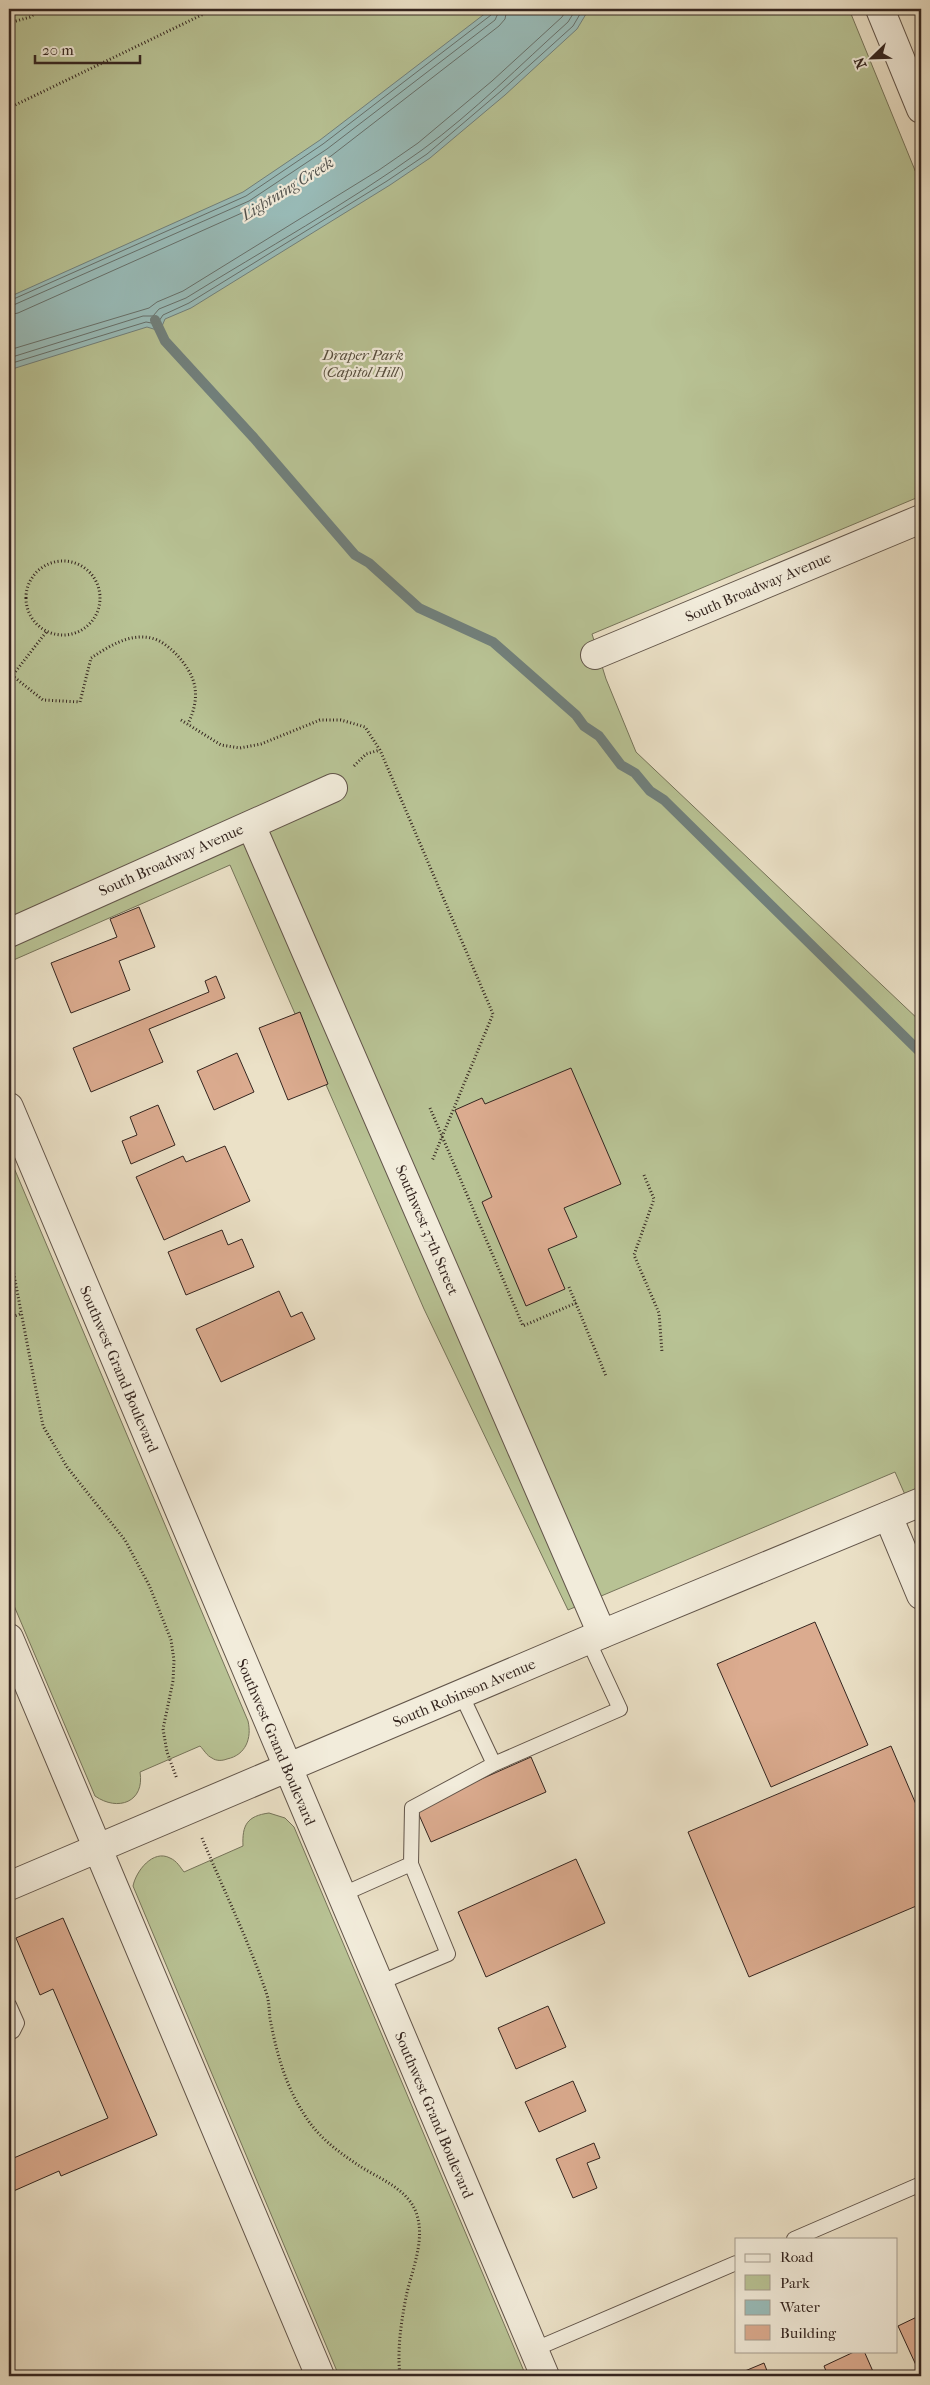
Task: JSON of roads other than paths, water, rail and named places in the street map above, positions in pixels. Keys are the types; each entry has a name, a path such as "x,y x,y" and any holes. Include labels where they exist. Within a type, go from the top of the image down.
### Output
{"street":[{"path":"880,9 921,109"},
{"name":"South Broadway Avenue","path":"595,655 921,519"},
{"name":"South Broadway Avenue","path":"9,933 333,788"},
{"name":"Southwest 37th Street","path":"251,825 406,1182 595,1637"},
{"name":"Southwest Grand Boulevard","path":"9,1107 545,2376"},
{"name":"South Robinson Avenue","path":"9,1886 595,1637 921,1502"},
{"path":"888,1516 921,1595"},
{"path":"9,1638 320,2376"}],"lane":[{"path":"378,1984 448,1954 411,1864 412,1808 494,1764 620,1709 595,1637"},
{"path":"461,1694 494,1764"},
{"path":"341,1895 411,1864"},
{"path":"9,2005 18,2023 13,2032 9,2033"},
{"path":"796,2238 921,2184"},
{"path":"533,2350 735,2263"}],"water":[{"name":"Lightning Creek","path":"491,9 589,9 577,29 505,95 430,158 390,185 191,308 165,319 160,331 147,327 9,370 9,297 243,192 320,140"}],"waterway":[{"path":"155,320 165,341 254,438 355,555 369,563 419,608 493,642 576,715 584,726 599,736 621,765 635,773 650,791 664,800 921,1053"}],"park label":[{"name":"Draper Park (Capitol Hill)","path":"363,364"}]}
